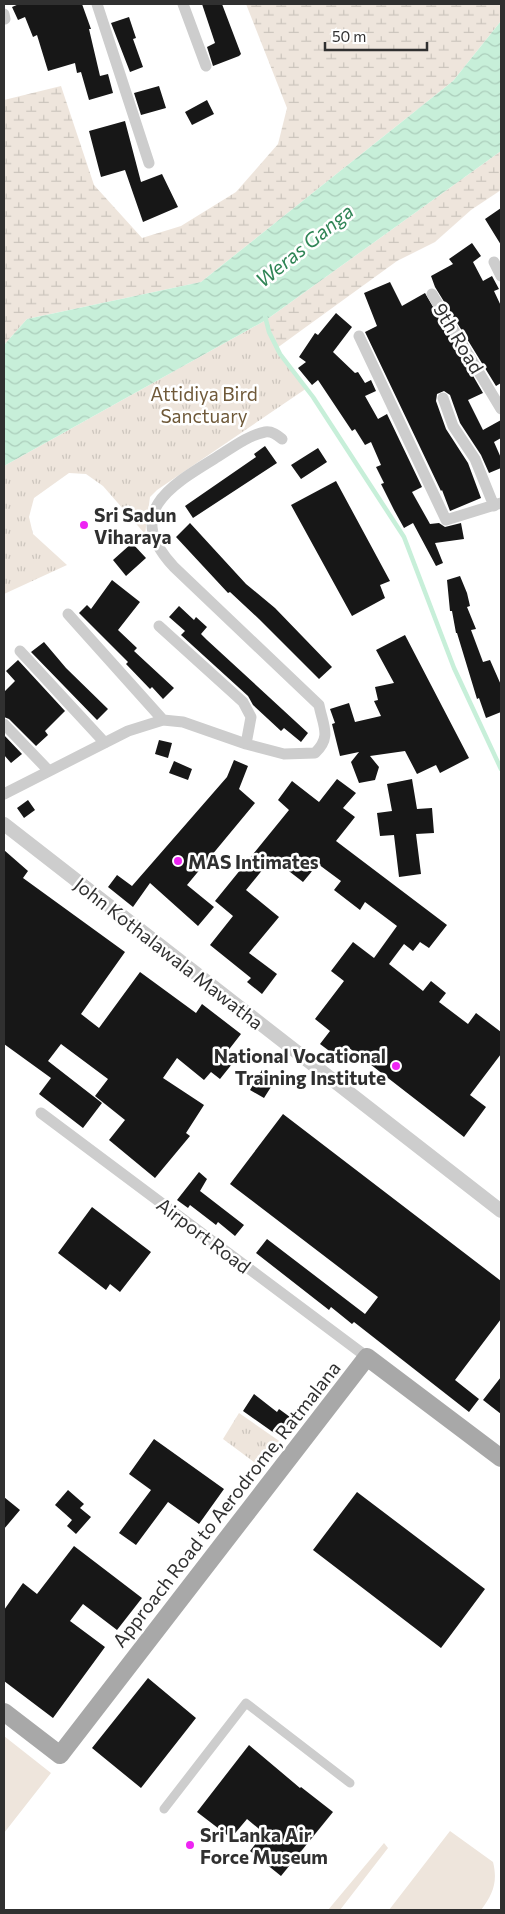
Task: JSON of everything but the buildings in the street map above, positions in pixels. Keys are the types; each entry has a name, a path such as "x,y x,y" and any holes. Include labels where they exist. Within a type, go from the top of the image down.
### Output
{"main road":[{"name":"Approach Road to Aerodrome, Ratmalana","path":"4,1712 60,1755 367,1357 501,1458"}],"street":[{"path":"97,4 149,163"},
{"path":"183,4 206,66"},
{"path":"494,262 501,276"},
{"name":"9th Road","path":"432,294 501,409"},
{"path":"359,336 446,520 497,504 474,459 453,426 443,398"},
{"path":"4,794 128,731 163,720 183,722 246,744 284,754 314,753 326,738 318,705 159,552 152,530 152,511 163,496 182,478 264,432 272,432 282,438"},
{"path":"68,614 163,720"},
{"path":"159,626 242,702 251,717 246,744"},
{"path":"20,651 105,743"},
{"path":"4,724 49,771"},
{"name":"John Kothalawala Mawatha","path":"4,824 501,1211"},
{"name":"Airport Road","path":"41,1113 367,1357"},
{"path":"164,1809 246,1703 350,1783"}],"green space":[{"path":"246,4 501,4 501,21 453,81 201,282 27,319 4,345 4,100 61,86 94,185 142,238 181,226 236,192 278,144 287,108"},
{"path":"501,151 501,190 471,210 435,242 397,261 277,348 266,320"},
{"name":"Attidiya Bird Sanctuary","path":"266,320 280,354 307,388 157,490 150,497 145,534 103,486 86,474 69,473 34,498 29,517 33,534 67,565 4,594 4,466"},
{"path":"239,1413 285,1445 262,1468 223,1439"},
{"path":"4,1736 51,1773 4,1833"},
{"path":"450,1831 493,1862 495,1882 489,1899 481,1910 389,1910"},
{"path":"384,1843 388,1848 340,1910 328,1910"}],"water":[{"name":"Weras Ganga","path":"501,21 501,151 266,320 4,466 4,345 27,319 201,282 453,81"}],"waterway":[{"path":"265,316 269,332 280,354 313,397 404,537 454,668 501,769"}],"place":[{"name":"Sri Sadun Viharaya","path":"84,525"},
{"name":"MAS Intimates","path":"178,861"},
{"name":"National Vocational Training Institute","path":"396,1066"},
{"name":"Sri Lanka Air Force Museum","path":"190,1845"}]}
